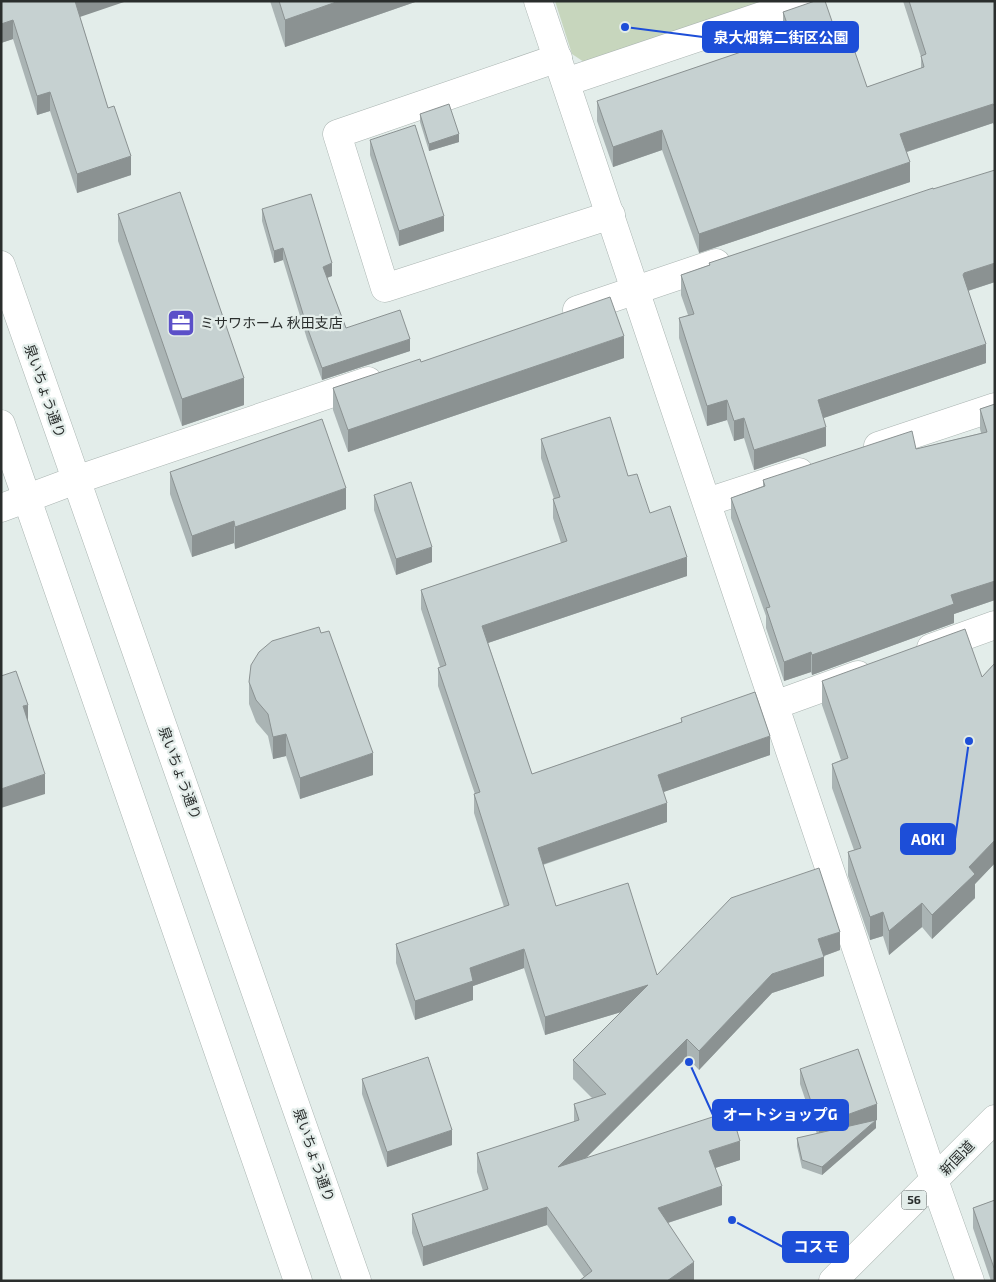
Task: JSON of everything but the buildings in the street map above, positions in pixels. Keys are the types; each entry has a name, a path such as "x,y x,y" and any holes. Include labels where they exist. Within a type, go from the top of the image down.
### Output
{"street":[{"path":"538,1 934,1180 970,1281"},
{"path":"611,215 385,288 337,134 806,1"},
{"path":"552,319 737,256"},
{"name":"泉いちょう通り","path":"1,265 261,1000 357,1281"},
{"path":"1,508 76,480 393,373"},
{"path":"856,453 995,407"},
{"path":"1,424 298,1281"},
{"path":"707,502 818,465"},
{"path":"912,655 995,625"},
{"path":"775,704 885,665"},
{"name":"新国道","path":"833,1281 995,1119"}],"green space":[{"path":"555,1 766,1 584,62 572,54"}],"place":[{"name":"泉大畑第二街区公園","path":"625,27"},
{"name":"ミサワホーム 秋田支店","path":"181,323"},
{"name":"AOKI","path":"969,741"},
{"name":"オートショップG","path":"689,1062"},
{"name":"コスモ","path":"732,1220"}]}
